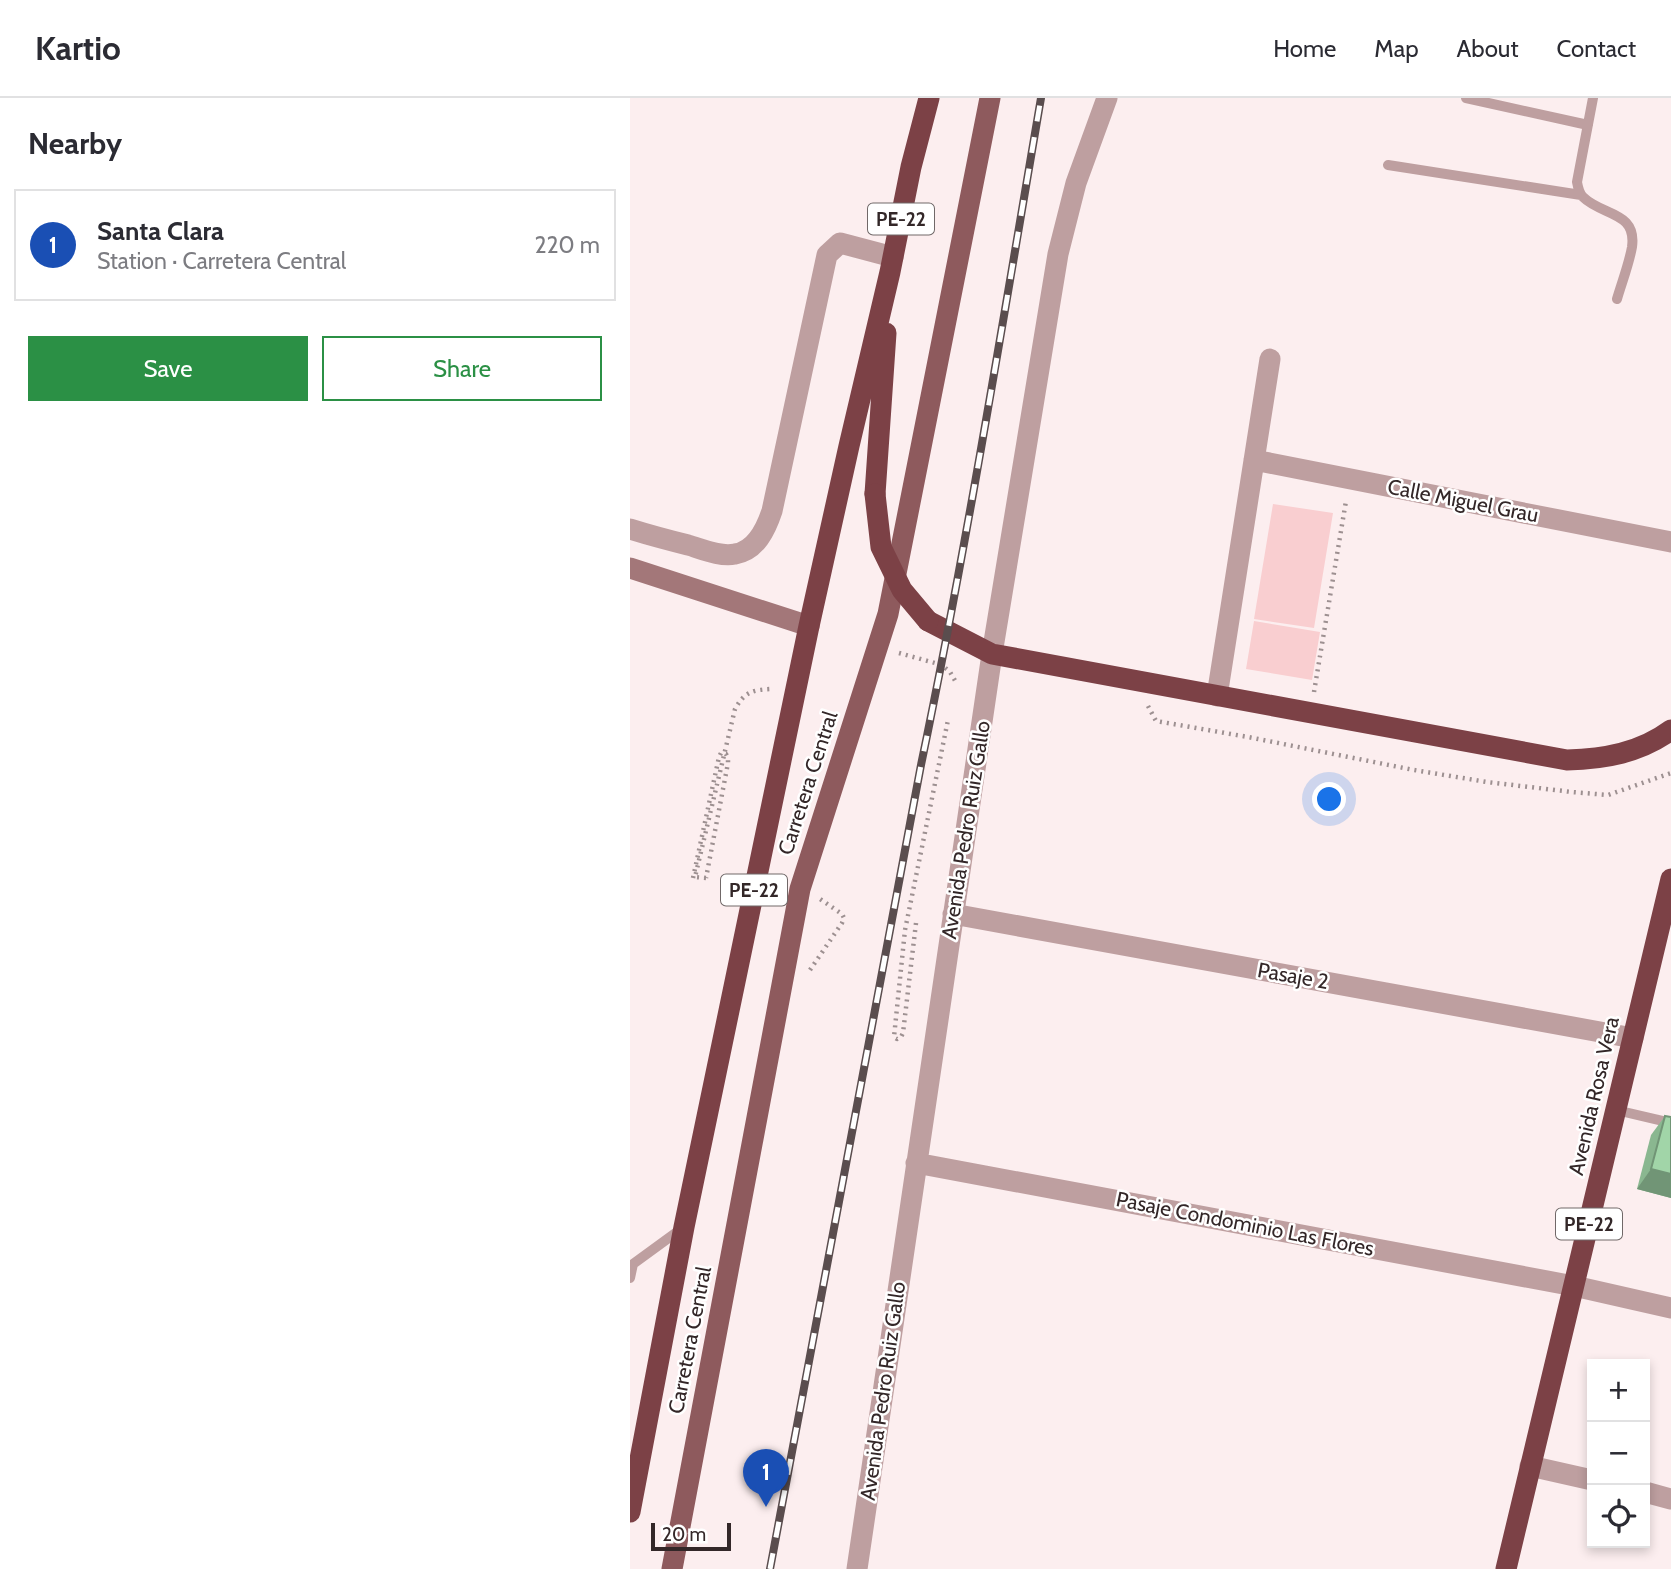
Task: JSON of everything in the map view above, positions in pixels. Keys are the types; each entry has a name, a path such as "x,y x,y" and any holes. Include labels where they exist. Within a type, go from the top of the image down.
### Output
{"highway":[{"name":"Carretera Central","path":"630,1512 684,1227 809,626 892,264 911,167 929,98"},
{"path":"892,264 875,494 881,547 902,590 929,621 992,654 1567,760 1593,760 1619,755 1643,746 1671,730"},
{"name":"Avenida Rosa Vera","path":"1506,1569 1671,879"}],"main road":[{"path":"911,167 923,98"},
{"name":"Carretera Central","path":"671,1569 800,889 888,614 990,98"}],"street":[{"name":"Avenida Pedro Ruiz Gallo","path":"857,1569 992,654 1058,254 1076,183 1107,98"},
{"path":"630,529 715,553 736,554 748,549 761,538 772,511 827,255 840,243 892,264"},
{"path":"1217,696 1270,359"},
{"name":"Calle Miguel Grau","path":"1254,460 1671,542"},
{"path":"630,568 809,626"},
{"name":"Pasaje 2","path":"953,915 1633,1038"},
{"name":"Pasaje Condominio Las Flores","path":"916,1163 1574,1286 1671,1308"},
{"path":"1530,1466 1587,1479"},
{"path":"1650,1494 1671,1499"}],"lane":[{"path":"1466,98 1588,125"},
{"path":"1581,195 1577,183 1593,98"},
{"path":"1388,165 1581,195 1596,207 1621,216 1631,228 1632,245 1617,299"},
{"path":"1616,1110 1671,1123"},
{"path":"630,1278 633,1264 684,1227"}],"path":[{"path":"1311,713 1350,479"},
{"path":"894,651 942,665 957,684"},
{"path":"1134,680 1156,721 1402,768 1487,782 1608,795 1671,774"},
{"path":"693,878 721,753 726,754 728,763 706,878 695,877 734,709 747,693 770,689"},
{"path":"916,923 903,1033 897,1039 894,1037 905,930 948,720"},
{"path":"807,973 844,918 820,898 819,894"}],"shaded area":[{"path":"1273,504 1333,513 1314,628 1254,619"},
{"path":"1254,621 1320,632 1312,680 1246,669"}],"building":[{"path":"1665,1116 1671,1117 1671,1174 1651,1169"}],"railway":[{"path":"770,1569 954,599 1041,98"}],"place":[{"name":"Santa Clara","path":"766,1507"}]}
